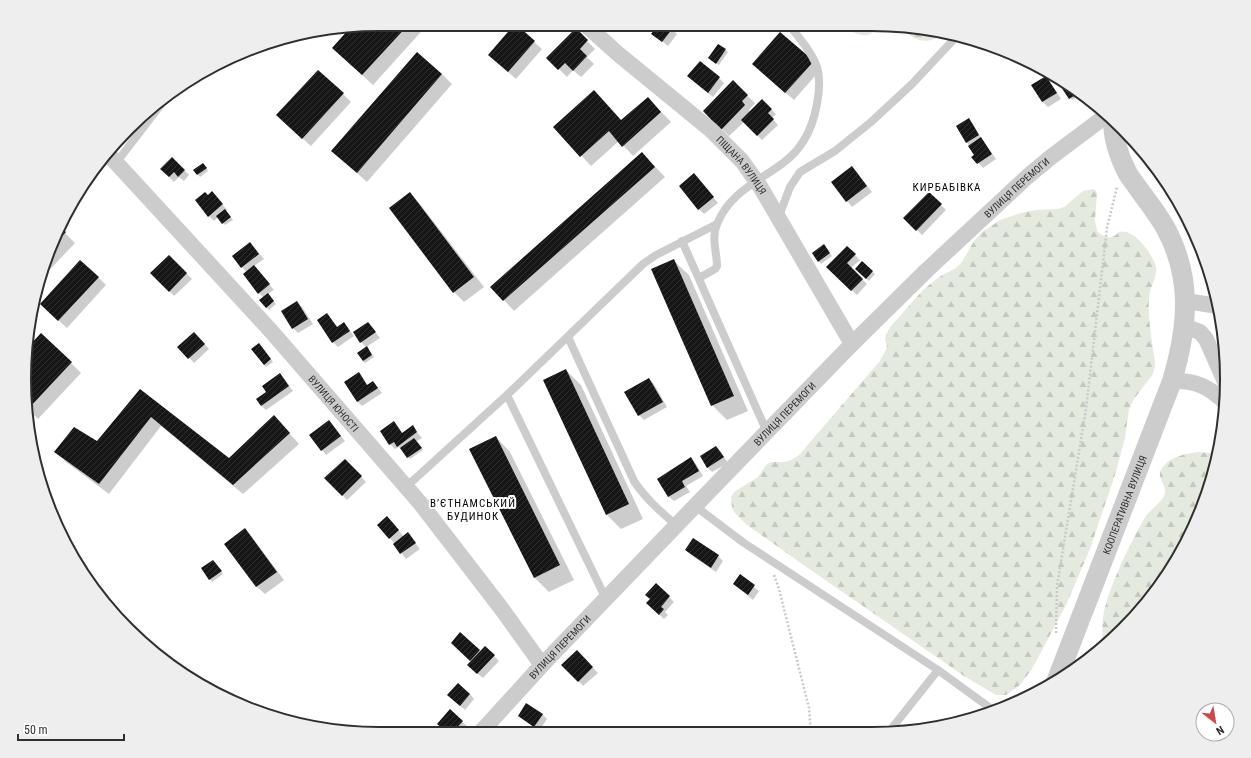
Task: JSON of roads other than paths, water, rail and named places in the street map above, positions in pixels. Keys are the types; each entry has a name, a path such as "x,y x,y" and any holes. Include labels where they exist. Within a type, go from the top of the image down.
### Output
{"street":[{"name":"ПІЩАНА ВУЛИЦЯ","path":"593,31 618,54 724,141 742,161 756,180 852,344"},
{"name":"ВУЛИЦЯ ПЕРЕМОГИ","path":"486,727 542,665 676,525 852,344 927,270 1051,157 1102,118"},
{"name":"КООПЕРАТИВНА ВУЛИЦЯ","path":"1060,671 1172,381 1184,326 1186,301 1182,268 1170,238 1161,221 1123,166 1115,139 1114,129"},
{"name":"ВУЛИЦЯ ЮНОСТІ","path":"113,159 271,331 406,487 501,608 542,665"},
{"path":"1186,301 1212,305"},
{"path":"1184,326 1200,332 1206,339 1220,370"},
{"path":"1172,381 1183,380 1194,382 1214,391 1219,396"}],"lane":[{"path":"699,278 715,269 717,266 715,237 717,224 725,210 743,190 783,163 794,152 804,140 814,116 819,82 817,68 813,58 794,31"},
{"path":"778,217 790,186 800,172 835,151 871,122 912,84 952,41"},
{"path":"113,159 146,121"},
{"path":"406,487 507,396 643,264 656,255 717,224"},
{"path":"682,241 767,432"},
{"path":"568,337 639,490 676,525"},
{"path":"507,396 606,598"},
{"path":"695,506 726,531 938,670 989,707"},
{"path":"894,726 938,670"}],"district":[{"name":"КИРБАБІВКА","path":"947,187"},
{"name":"В’ЄТНАМСЬКИЙ БУДИНОК","path":"473,509"}]}
